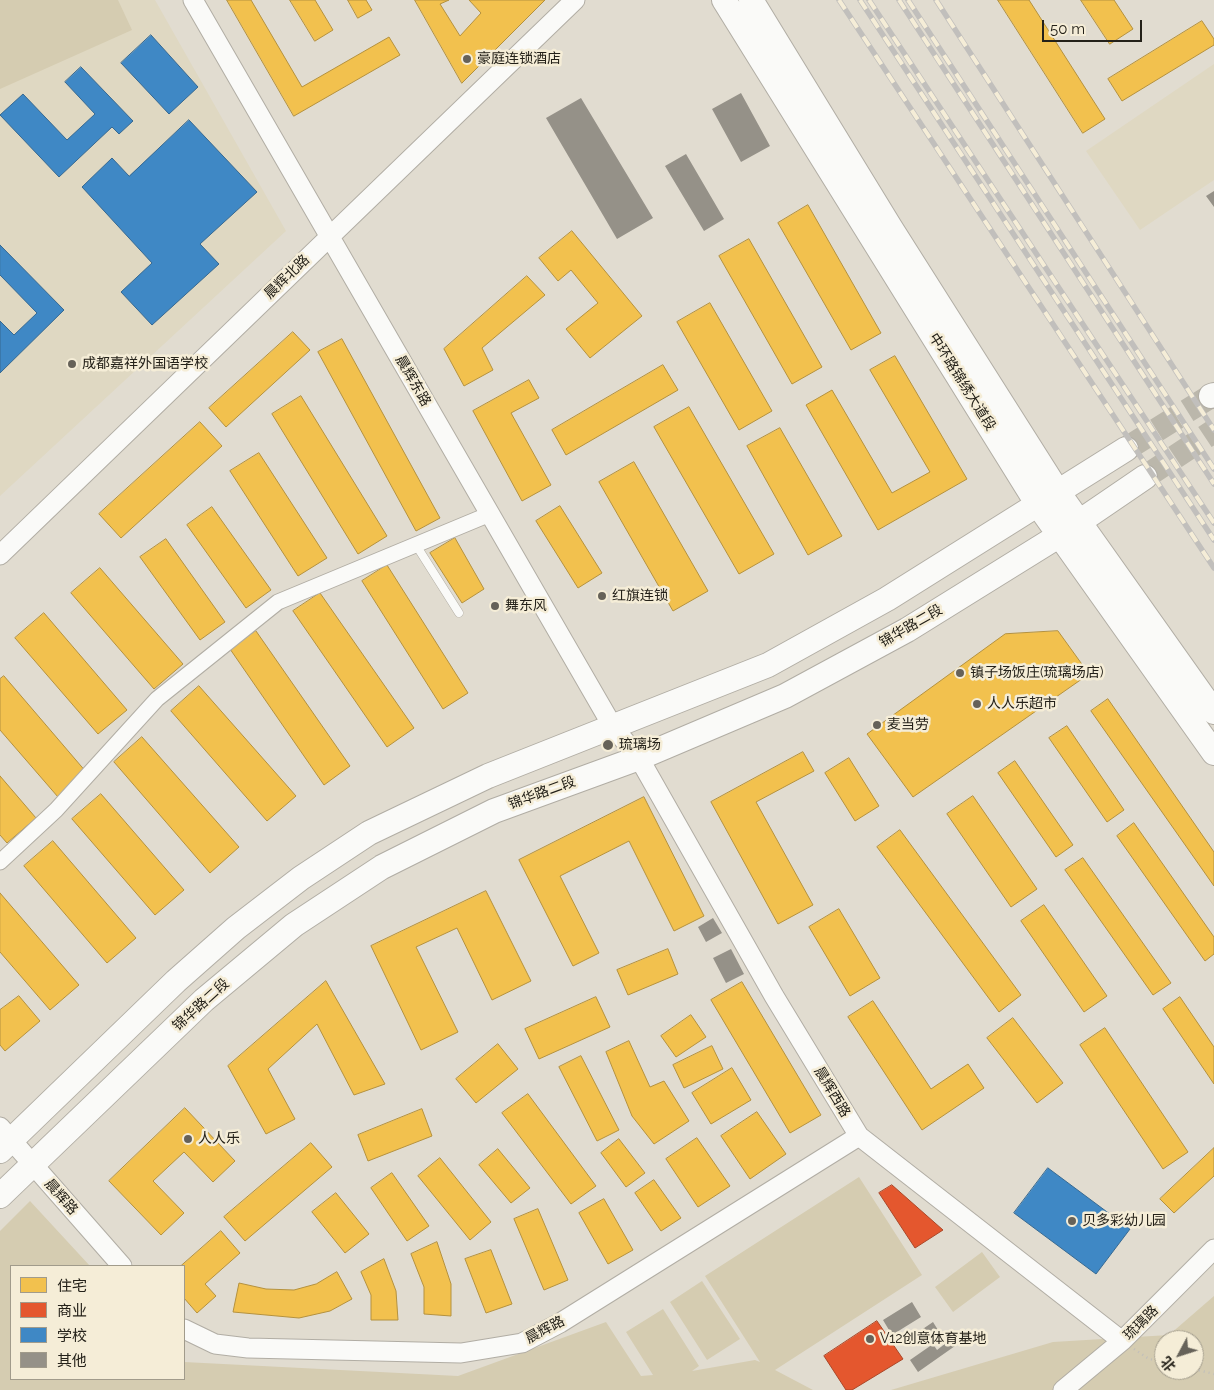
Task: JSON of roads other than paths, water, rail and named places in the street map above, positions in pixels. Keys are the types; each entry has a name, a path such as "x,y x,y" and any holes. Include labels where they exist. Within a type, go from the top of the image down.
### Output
{"main road":[{"name":"中环路锦绣大道段","path":"724,0 1048,499 1214,712"},
{"name":"中环路锦绣大道段","path":"751,0 890,226 1048,499"},
{"path":"4,1139 236,928 301,878 370,833 488,776 768,665 887,599 1126,449"},
{"name":"锦华路二段","path":"0,1196 204,1000 302,920 382,867 494,811 639,758 785,696 907,630 1145,478"},
{"name":"中环路锦绣大道段","path":"1069,528 1214,754"}],"street":[{"name":"晨辉东路","path":"193,0 613,727 639,758"},
{"name":"晨辉北路","path":"0,555 575,0"},
{"path":"0,862 56,810 157,699 278,602 490,514"},
{"name":"晨辉西路","path":"639,758 774,996 859,1136 1122,1341"},
{"name":"晨辉路","path":"185,1330 214,1344 248,1348 461,1353 522,1343 560,1323 859,1136"},
{"name":"晨辉路","path":"4,1139 32,1164 121,1265"},
{"name":"琉璃路","path":"1063,1390 1122,1341 1214,1249"}],"lane":[{"path":"416,545 459,613"}],"tunnel":[{"path":"1126,449 1211,396"},
{"path":"1145,477 1214,431"}],"railway":[{"path":"839,0 1214,568"},
{"path":"860,0 1214,540"},
{"path":"869,0 1214,523"},
{"path":"899,0 1214,484"},
{"path":"908,0 1214,469"},
{"path":"936,0 1214,430"}],"place":[{"name":"豪庭连锁酒店","path":"467,59"},
{"name":"成都嘉祥外国语学校","path":"72,364"},
{"name":"红旗连锁","path":"602,596"},
{"name":"舞东风","path":"495,606"},
{"name":"镇子场饭庄(琉璃场店)","path":"960,673"},
{"name":"人人乐超市","path":"977,704"},
{"name":"麦当劳","path":"877,725"},
{"name":"琉璃场","path":"608,745"},
{"name":"人人乐","path":"188,1139"},
{"name":"贝多彩幼儿园","path":"1072,1221"},
{"name":"V12创意体育基地","path":"870,1339"}]}
